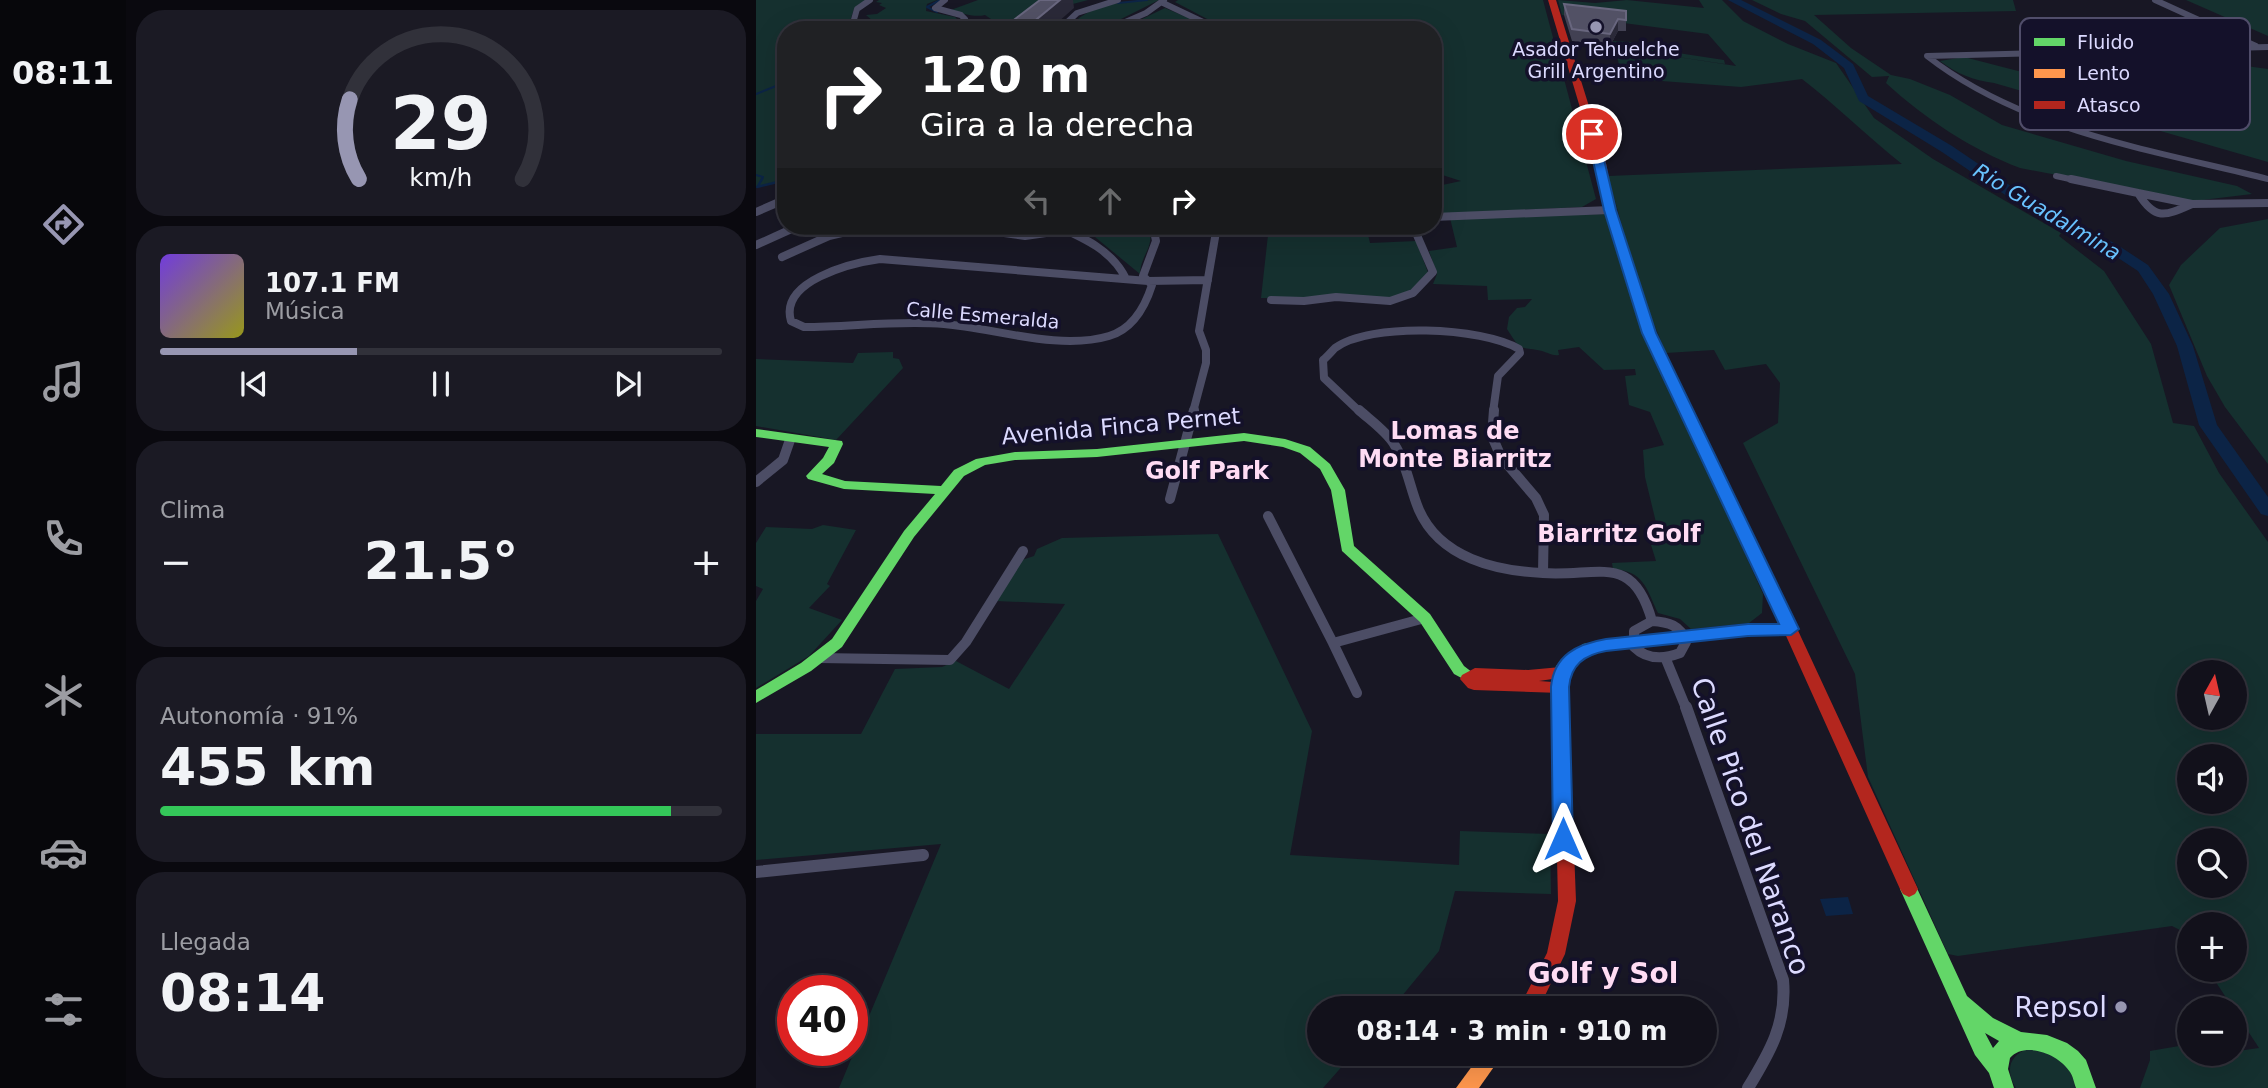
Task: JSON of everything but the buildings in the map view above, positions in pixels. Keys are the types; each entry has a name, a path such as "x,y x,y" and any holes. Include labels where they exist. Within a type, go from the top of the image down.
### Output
{"main road":[{"path":"1552,0 1600,158 1610,210 1649,333 1788,625 1982,1049 1998,1069 2004,1088"},
{"path":"756,433 790,440 837,444 829,460 813,476 844,485 944,491"},
{"name":"Avenida Finca Pernet","path":"756,697 819,658 837,643 881,574 959,473 981,462 1015,456 1097,453 1244,437 1286,443 1305,450 1325,467 1338,490 1347,548 1425,618 1459,670 1469,676 1553,675 1561,680"},
{"path":"1535,996 1556,954 1567,901 1561,680 1569,661 1588,648 1788,625"},
{"path":"1960,999 1986,1024 2017,1040 2040,1039 2064,1050 2081,1069 2086,1088"},
{"path":"1998,1069 2002,1051 2017,1040"},
{"path":"1466,1088 1483,1066"}],"street":[{"path":"853,21 857,9 870,0"},
{"path":"946,0 935,8 965,19 962,21"},
{"path":"1065,21 1076,14 1118,0"},
{"path":"2155,0 2194,18"},
{"path":"1128,21 1146,13 1162,1 1202,21"},
{"path":"2250,43 2268,50"},
{"path":"2250,48 2260,48"},
{"path":"2020,51 1927,55 1939,68 1955,78 2020,109"},
{"path":"2075,130 2268,179"},
{"path":"2056,176 2192,204 2268,203"},
{"path":"2138,193 2152,213 2168,215 2192,204"},
{"path":"756,212 777,203"},
{"path":"1442,217 1610,210"},
{"path":"756,245 778,235"},
{"path":"782,257 834,235"},
{"path":"1006,235 1023,238 1050,235"},
{"path":"1076,235 1095,245 1112,260 1126,279"},
{"path":"1147,281 1143,276 1144,270 1156,241 1155,235"},
{"path":"1170,499 1206,363 1206,350 1199,331 1216,235"},
{"path":"1271,300 1308,301 1334,297 1366,301 1403,299 1423,289 1433,272 1417,235"},
{"name":"Calle Esmeralda","path":"1147,281 1152,285 1139,315 1127,327 1098,338 1078,340 942,324 804,327 791,321 788,311 794,296 812,281 854,263 880,259 1147,281 1208,280"},
{"path":"1543,574 1544,515 1536,498 1501,457 1492,436 1498,376 1520,353 1519,349 1496,337 1479,334 1390,332 1352,340 1325,359 1321,371 1324,378 1379,429 1401,455 1419,514 1432,533 1449,547 1472,560 1500,569 1543,574 1626,576 1639,586 1652,621"},
{"path":"756,482 775,470 789,448 790,440"},
{"path":"1268,516 1357,693"},
{"path":"819,658 950,660 966,642 1023,551"},
{"path":"1333,643 1425,618"},
{"path":"1652,621 1676,626 1685,636 1684,648 1680,653 1657,658 1640,653 1631,636 1638,626 1652,621"},
{"name":"Calle Pico del Naranco","path":"1665,657 1688,712 1783,980 1785,1010 1782,1027 1748,1088"},
{"path":"756,872 923,855"}],"green space":[{"path":"756,0 867,0 854,9 850,21 777,21 777,182 756,187"},
{"path":"937,0 927,4 926,11 955,17 959,21 874,21 866,15 877,14 886,8 879,5 882,3 876,2"},
{"path":"978,0 1088,0 1069,5 1047,21 987,21 991,19 985,15 948,11"},
{"path":"1159,0 1117,21 1076,21 1097,9 1135,1"},
{"path":"1543,0 1596,199 1582,207 1442,214 1442,185 1461,181 1442,175 1442,21 1211,21 1175,2"},
{"path":"1558,0 1595,3 1627,0 1704,8 1699,0 1722,0 1743,21 1788,44 1836,63 1874,118 1933,159 2061,233 2059,236 2104,271 2151,344 2173,423 2194,426 2219,473 2268,542 2268,1088 2140,1088 2150,1060 2150,1051 2177,1046 2177,1066 2247,1066 2247,1050 2259,1048 2247,1030 2247,996 2225,996 2216,982 2247,982 2247,912 2177,912 2177,928 2172,926 1958,956 1948,954 1868,777 1855,674 1743,443 1778,423 1780,383 1766,364 1725,370 1714,350 1666,353 1641,293 1608,176 1902,164 1802,79 1741,87 1622,78 1615,47 1610,46 1613,41 1674,44 1678,47 1678,53 1724,60 1725,64 1658,54 1736,66 1708,34 1562,15"},
{"path":"1752,0 2013,0 2016,11 1814,15 1851,48 1891,75 1910,79 1950,95 2002,125 2126,161 2237,186 2252,194 2194,201 2020,168 1984,152 1932,121 1886,83 1889,76 1872,77 1805,21 1781,14"},
{"path":"2186,0 2268,0 2268,36 2250,28 2250,18 2227,18"},
{"path":"1165,8 1196,21 1138,21"},
{"path":"1964,57 2020,71 2020,90 1972,78 1940,61"},
{"path":"2250,67 2268,69 2268,162 2157,130 2250,130"},
{"path":"1607,214 1634,305 1763,594 1762,613 1749,623 1691,629 1680,619 1658,613 1638,577 1613,569 1612,563 1656,561 1651,545 1661,543 1645,477 1643,450 1664,445 1650,412 1629,405 1625,376 1636,375 1635,369 1604,370 1579,347 1558,350 1559,355 1552,355 1519,345 1507,329 1509,317 1517,308 1525,307 1532,299 1488,300 1487,286 1433,284 1437,274 1429,251 1457,247 1450,218"},
{"path":"2268,219 2268,464 2225,407 2207,376 2169,285 2181,265 2220,228"},
{"path":"1092,235 1150,235 1140,274"},
{"path":"1268,235 1368,235 1370,243 1416,241 1429,275 1415,291 1393,299 1261,298"},
{"path":"893,352 893,358 899,359 903,368 836,440 756,426 756,359 853,363 858,353"},
{"path":"823,525 856,530 827,584 830,586 809,608 842,620 809,656 756,688 756,601 763,589 756,586 756,543 766,527 812,529"},
{"path":"1218,534 1312,731 1290,855 1459,865 1460,831 1550,834 1551,894 1455,891 1439,951 1402,996 1307,996 1307,1066 1342,1066 1323,1088 839,1088 848,1066 868,1066 868,1019 941,844 756,860 756,734 861,734 895,669 942,667 956,661 1009,689 1065,604 996,601 1022,560 1034,556 1037,549 1062,538"},
{"path":"2028,1049 2045,1052 2060,1059 2070,1071 2075,1088 2016,1088 2011,1076 2011,1064 2017,1055"}],"water":[{"path":"1848,897 1853,914 1826,916 1820,899"}],"waterway":[{"path":"937,12 927,7 940,0"},
{"path":"1118,3 1147,0"},
{"name":"Rio Guadalmina","path":"1733,0 1817,42 1849,66 1863,98 1947,149 2028,204 2111,247 2143,268 2161,294 2185,346 2208,425 2268,510"},
{"path":"756,94 777,86"},
{"path":"756,175 763,177 762,179"},
{"path":"758,186 762,179"},
{"path":"757,187 777,182"}],"traffic: fast":[{"path":"1608,200 1649,333 1781,609"},
{"path":"756,433 837,444 829,460 813,476 844,485 944,490"},
{"path":"756,697 806,667 837,643 909,534 959,473 981,462 1015,456 1097,453 1244,437 1285,443 1305,450 1325,467 1338,490 1347,548 1425,618 1459,670 1469,676"},
{"path":"1563,771 1560,687 1564,666 1588,648 1748,630 1791,629"},
{"path":"1909,889 1982,1049 1998,1069"},
{"path":"1964,1003 1986,1024 2017,1040"},
{"path":"2004,1088 1998,1069 2001,1054 2008,1045 2019,1041 2047,1044 2060,1050 2079,1067 2086,1088"}],"traffic: slow":[{"path":"1466,1088 1483,1066"}],"traffic: jam":[{"path":"1552,0 1600,158 1608,200"},
{"path":"1781,609 1909,889"},
{"path":"1560,687 1474,684 1468,679 1475,674 1528,676 1561,673"},
{"path":"1535,996 1556,954 1567,901 1563,771"}],"place":[{"name":"Asador Tehuelche Grill Argentino","path":"1596,27"},
{"name":"Repsol","path":"2121,1007"}],"district":[{"name":"Lomas de Monte Biarritz","path":"1455,445"},
{"name":"Golf Park","path":"1207,471"},
{"name":"Biarritz Golf","path":"1619,534"},
{"name":"Golf y Sol","path":"1603,973"}],"route":[{"path":"1563,839 1564,768 1560,687 1561,673 1569,661 1588,648 1606,645 1748,630 1774,632 1791,629 1649,333 1610,210 1600,158 1592,134"}]}
